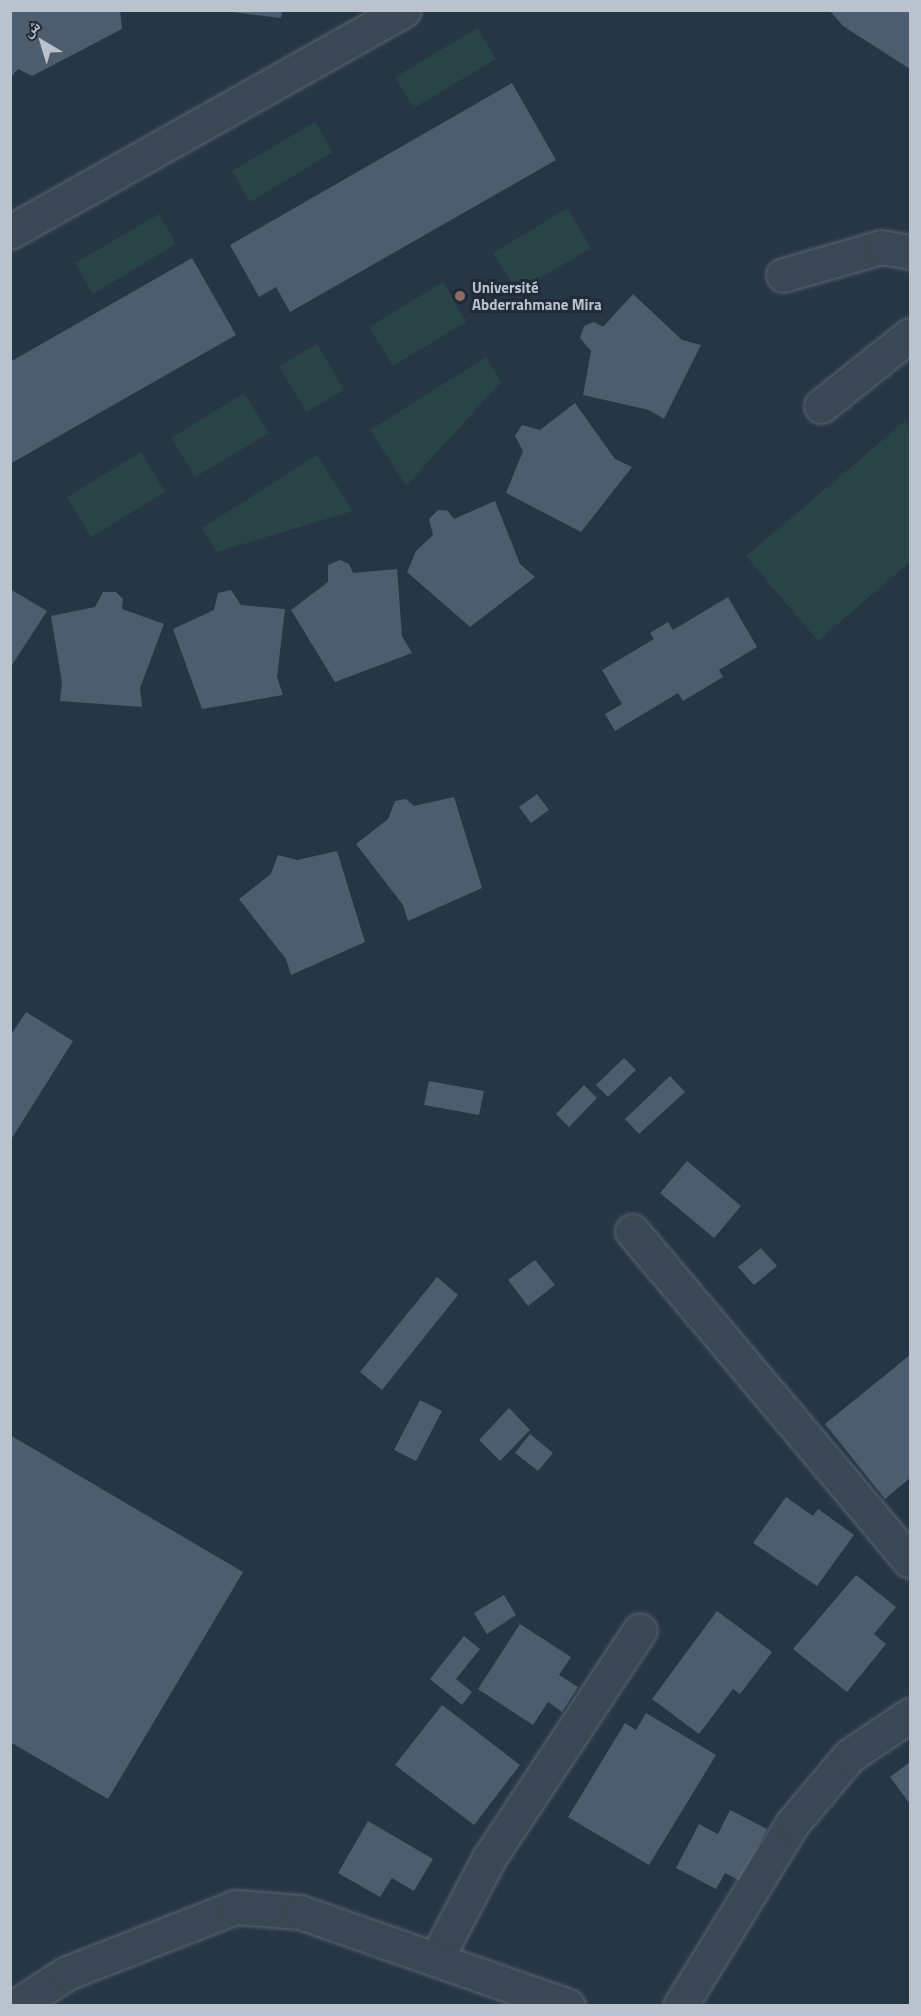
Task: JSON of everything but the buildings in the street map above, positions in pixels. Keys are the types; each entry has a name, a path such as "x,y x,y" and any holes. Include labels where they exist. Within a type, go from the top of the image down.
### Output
{"street":[{"path":"10,232 404,10"},
{"path":"783,275 881,247 910,252"},
{"path":"821,406 910,335"},
{"path":"632,1231 910,1561"},
{"path":"436,1959 489,1858 640,1630"},
{"path":"680,2006 792,1824 849,1756 910,1715"},
{"path":"16,2006 67,1973 235,1907 300,1912 568,2006"}],"green space":[{"path":"478,28 496,59 414,108 395,77"},
{"path":"315,122 333,152 250,202 232,171"},
{"path":"567,208 591,248 517,292 493,253"},
{"path":"159,214 176,244 93,294 75,263"},
{"path":"443,282 466,322 393,366 369,327"},
{"path":"317,344 344,390 306,412 279,366"},
{"path":"486,357 501,382 406,486 370,430"},
{"path":"244,393 269,433 195,477 171,438"},
{"path":"905,421 910,428 910,562 818,641 746,556"},
{"path":"141,452 165,492 91,537 67,497"},
{"path":"317,455 353,511 217,552 202,528"}],"place":[{"name":"Université Abderrahmane Mira","path":"460,296"}]}
